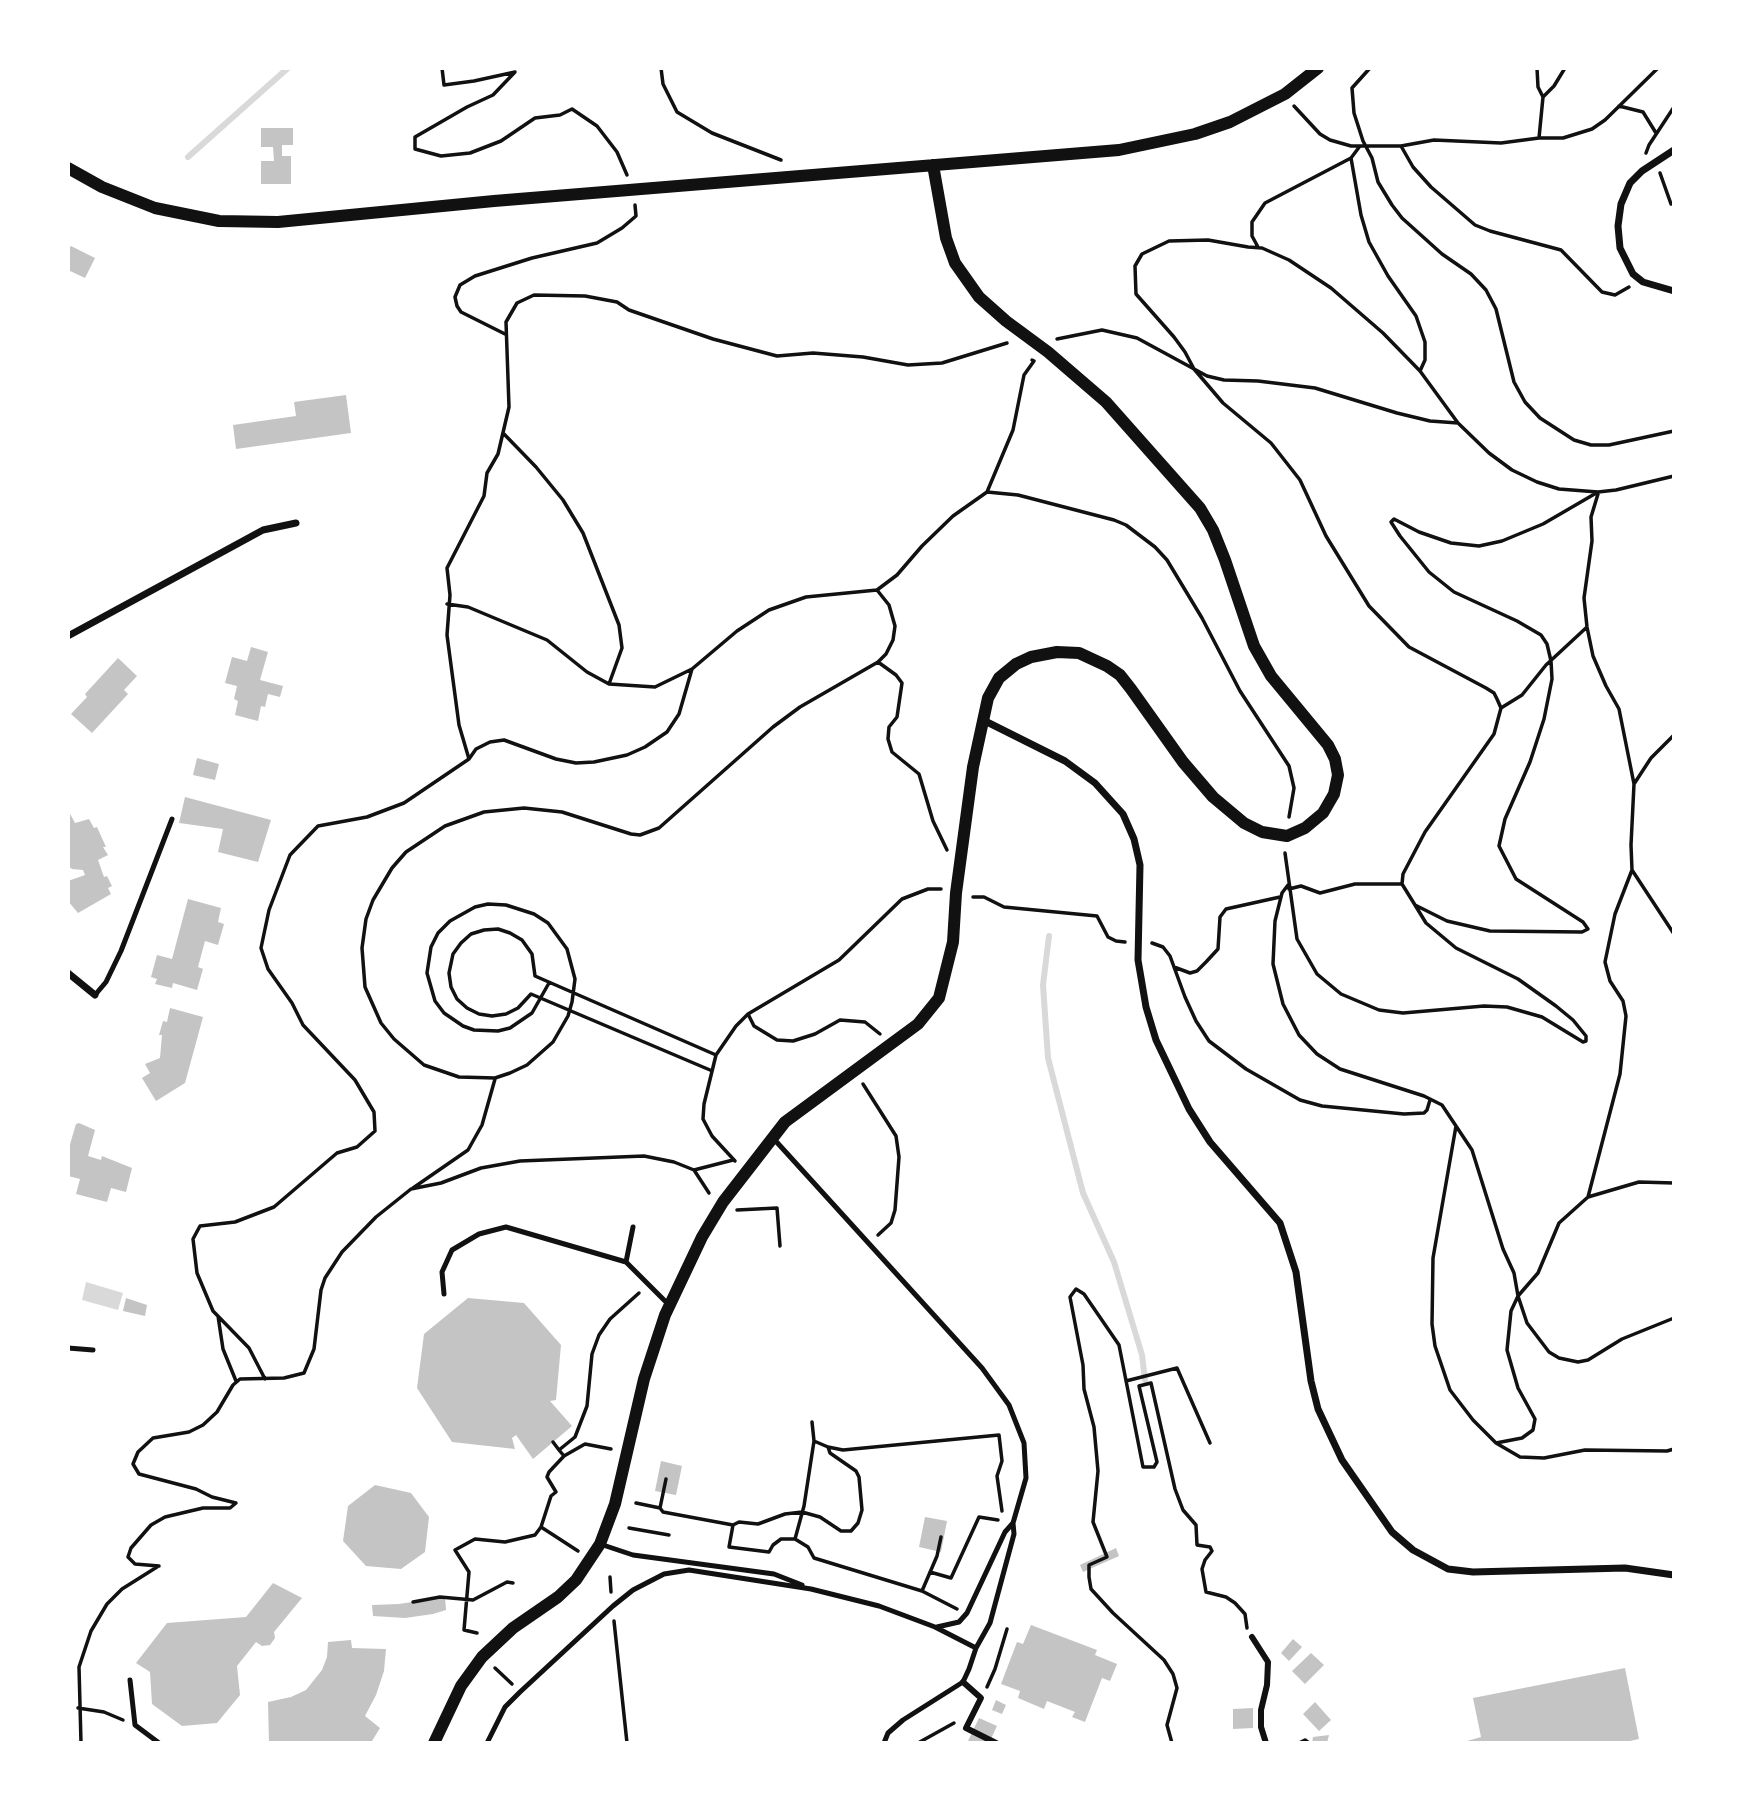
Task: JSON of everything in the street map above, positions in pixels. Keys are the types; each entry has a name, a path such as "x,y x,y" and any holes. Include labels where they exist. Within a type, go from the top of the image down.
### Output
{"street":[{"path":"68,169 155,208 219,221 278,222 1119,150 1195,134 1230,122 1285,94 1318,68"},
{"path":"1674,150 1636,176 1624,194 1619,215 1618,239 1623,257 1633,274 1643,282 1674,290"},
{"path":"434,1743 461,1686 482,1657 513,1628 558,1597 576,1580 600,1544 615,1504 644,1378 670,1306 709,1225 772,1137 795,1113 918,1024 939,998 953,942 973,767 988,698 999,678 1016,664 1044,654 1079,653 1096,660 1120,675 1200,782 1228,811 1244,823 1274,836 1297,832 1323,813 1336,788 1337,767 1331,752 1270,676 1254,646 1225,560 1213,530 1200,509 1106,402 979,296 955,263 946,238 933,165"},
{"path":"68,636 264,530 296,523"},
{"path":"982,720 1021,738 1080,772 1106,794 1129,827 1140,865 1140,979 1156,1040 1189,1109 1210,1142 1280,1223 1296,1272 1311,1381 1318,1409 1342,1460 1363,1494 1392,1532 1413,1550 1448,1569 1473,1572 1625,1568 1674,1575"},
{"path":"68,973 95,995"},
{"path":"1252,1637 1269,1662 1268,1685 1261,1710 1261,1727 1266,1743"},
{"path":"963,1682 981,1698 966,1728 996,1743"}],"lane":[{"path":"95,995 106,982 121,951 172,819"},
{"path":"772,1137 982,1368 1009,1405 1024,1443 1026,1478 1013,1522 1014,1534 990,1623 976,1648 963,1682 903,1720 888,1733 884,1743"},
{"path":"444,1294 442,1272 452,1250 479,1234 506,1227 626,1262 670,1306"},
{"path":"626,1262 633,1227"},
{"path":"68,1348 93,1350"},
{"path":"935,1628 959,1622 967,1613 1005,1532 1013,1522"},
{"path":"600,1544 650,1558 774,1574 811,1589"},
{"path":"487,1743 505,1707 520,1692 613,1606 633,1590 664,1574 689,1570 811,1589 879,1606 976,1648"},
{"path":"130,1680 135,1725 159,1743"}],"path":[{"path":"442,68 444,85 515,72 493,95 415,137 415,149 441,156 470,153 501,141 535,118 559,115 572,109 597,127 617,152 634,190 636,216 597,243 532,258 475,276 460,285 455,297 461,312 505,334"},
{"path":"661,68 663,84 677,112 712,132 770,154 794,167 800,177"},
{"path":"1370,68 1352,88 1354,113 1378,182 1402,218 1442,254 1471,274 1486,290 1496,309 1514,383 1525,402 1540,418 1574,440 1591,444 1609,446 1674,432"},
{"path":"1537,68 1538,87 1543,97 1539,138"},
{"path":"1543,97 1555,86 1565,68"},
{"path":"1285,94 1320,134 1330,140 1360,146 1401,146 1434,140 1501,143 1580,134 1605,120 1658,68"},
{"path":"1619,106 1643,112 1656,133"},
{"path":"1258,247 1252,236 1252,222 1265,203 1350,158 1360,146"},
{"path":"1401,146 1413,167 1431,187 1475,225 1561,250 1602,292 1615,295 1629,288 1633,274"},
{"path":"1350,158 1369,242 1388,276 1416,316 1421,329 1425,342 1425,360 1420,371"},
{"path":"1285,853 1294,925 1301,949 1317,974 1340,994 1379,1010 1403,1013 1484,1006 1507,1007 1542,1017 1583,1042 1586,1041 1586,1036 1573,1020 1549,1001 1518,979 1456,948 1426,923 1402,884 1402,874 1419,843 1494,734 1501,708 1494,693 1409,648 1369,606 1344,568 1300,480 1271,443 1223,403 1194,369 1180,344 1136,294 1135,266 1142,254 1169,241 1208,240 1258,247 1289,260 1331,288 1383,333 1420,371 1458,423 1489,453 1512,470 1536,482 1559,489 1598,492 1674,476"},
{"path":"469,759 459,725 447,635 447,604 450,595 447,568 484,496 487,473 498,454 509,407 506,322 517,303 534,295 585,296 617,302 629,310 713,339 777,356 813,353 863,357 908,365 942,363 1013,342"},
{"path":"1053,340 1102,330 1137,338 1194,369 1224,380 1315,388 1397,413 1430,421 1458,423"},
{"path":"447,604 468,607 547,640 587,672 609,684 655,687 692,669 737,631 769,610 806,597 877,590 897,575 953,516 987,492 1013,430 1024,375"},
{"path":"503,433 564,500 588,544 619,625 622,648 609,684"},
{"path":"987,492 1018,495 1114,520 1126,525 1167,560 1202,618 1240,691 1289,766 1294,788 1289,821"},
{"path":"1588,1197 1620,1074 1626,1016 1623,1001 1610,981 1605,962 1615,914 1632,870 1634,784 1619,709 1605,686 1593,656 1587,627 1584,598 1592,541 1591,517 1598,492"},
{"path":"1415,905 1447,921 1490,931 1587,931 1588,928 1583,922 1516,879 1510,872 1499,846 1505,819 1530,762 1544,719 1552,679 1547,644 1541,635 1454,592 1429,572 1400,536 1391,519 1443,540 1479,545 1502,541 1543,524 1598,492"},
{"path":"549,984 532,1013 510,1028 498,1031 474,1030 463,1026 443,1013 435,1001 427,973 438,933 450,921 475,907 488,904 506,905 534,914 548,923 568,949 575,979 572,1002 561,1031 543,1053 527,1065 495,1079 460,1077 424,1065 387,1031 365,987 362,948 366,919 373,900 392,868 406,852 445,825 484,812 524,808 562,812 640,835 659,828 800,706 878,662 886,654 893,640 895,626 890,605 877,590"},
{"path":"1501,708 1522,695 1551,661 1587,627"},
{"path":"878,662 902,683 897,717 890,727 888,739 892,752 919,774 942,844 961,858"},
{"path":"265,1378 248,1348 213,1311 197,1273 193,1239 200,1227 235,1222 274,1207 337,1153 357,1147 375,1131 374,1112 355,1080 303,1025 292,1003 268,969 261,947 269,910 290,855 318,826 367,817 404,803 469,759 476,749 490,742 503,740 556,759 576,763 627,755 645,747 667,732 679,714 692,669"},
{"path":"1634,784 1651,758 1674,735"},
{"path":"1632,870 1674,934"},
{"path":"1402,884 1355,884 1321,893 1301,886 1284,888 1275,921 1273,964 1283,1004 1299,1035 1317,1055 1340,1069 1424,1096 1442,1105 1472,1150 1503,1250 1514,1273 1527,1323 1549,1352 1559,1358 1578,1362 1588,1360 1622,1339 1674,1318"},
{"path":"747,1170 712,1136 703,1119 710,1070 716,1055 736,1026 748,1014 839,960 902,899 928,889 943,890"},
{"path":"973,897 984,897 1004,907 1097,916 1108,937 1116,942 1125,942"},
{"path":"1174,967 1190,973 1197,971 1206,962 1217,948 1220,917 1226,909 1280,897"},
{"path":"710,1070 531,994 518,1008 506,1014 479,1014 457,999 451,987 449,974 453,954 471,934 498,929 510,933 522,940 532,954 536,976 549,984 716,1055"},
{"path":"1150,942 1163,947 1170,956 1196,1021 1209,1041 1246,1069 1300,1100 1404,1114 1427,1111 1430,1101"},
{"path":"748,1014 754,1026 777,1040 793,1041 815,1034 840,1020 854,1020 865,1022 889,1045"},
{"path":"854,1070 896,1136 899,1157 895,1210 891,1223 869,1244"},
{"path":"81,1743 79,1667 91,1630 107,1604 122,1589 159,1566 132,1563 128,1557 131,1548 151,1525 165,1517 203,1508 230,1508 236,1503 212,1497 196,1489 144,1477 133,1468 134,1460 144,1445 153,1438 194,1430 210,1419 236,1381 246,1377 291,1378 304,1373 314,1349 321,1290 325,1278 342,1252 368,1226 411,1189 468,1150 482,1125 495,1079"},
{"path":"1456,1126 1433,1258 1432,1324 1435,1346 1450,1390 1473,1420 1496,1443 1513,1455 1544,1458 1586,1450 1674,1449"},
{"path":"411,1189 481,1168 520,1161 644,1156 674,1162 694,1170 709,1193"},
{"path":"694,1170 734,1160"},
{"path":"1496,1443 1522,1438 1532,1430 1535,1419 1518,1388 1507,1350 1511,1311 1518,1296 1538,1273 1559,1223 1588,1197 1640,1182 1674,1183"},
{"path":"737,1210 777,1208 780,1246"},
{"path":"559,1450 575,1437 587,1406 592,1354 598,1335 610,1319 645,1289 651,1287"},
{"path":"1172,1743 1167,1725 1177,1688 1173,1674 1164,1660 1091,1588 1087,1570 1089,1565 1107,1557 1093,1522 1098,1471 1094,1427 1084,1389 1081,1352 1070,1297 1073,1290 1079,1289 1084,1294 1119,1345 1143,1466 1154,1467 1157,1462 1139,1385 1151,1383 1175,1489 1183,1510 1196,1525 1197,1545 1210,1546 1212,1551 1202,1569 1206,1592 1226,1597 1235,1603 1245,1614 1246,1626 1252,1637"},
{"path":"219,1317 223,1349 236,1381"},
{"path":"1126,1381 1177,1368 1210,1443"},
{"path":"795,1539 814,1441 812,1422"},
{"path":"814,1441 843,1450 999,1435 1002,1461 997,1476 1001,1520 979,1517 951,1578 930,1572"},
{"path":"553,1443 564,1456"},
{"path":"477,1633 464,1630 469,1572 455,1550 475,1539 505,1542 535,1535 541,1527 551,1496 556,1492 547,1477 549,1472 564,1456 585,1444 611,1449"},
{"path":"636,1503 660,1508 663,1512 733,1525 739,1522 758,1524 785,1514 802,1512 820,1517 834,1528 846,1532 855,1527 860,1519 861,1484 856,1471 830,1453 828,1447"},
{"path":"660,1508 666,1479"},
{"path":"733,1525 729,1547 769,1552 780,1539 795,1539 808,1547 814,1558 922,1591 959,1610"},
{"path":"541,1527 578,1551"},
{"path":"629,1528 669,1535"},
{"path":"922,1591 937,1556 940,1537"},
{"path":"610,1577 627,1743"},
{"path":"413,1602 440,1597 480,1598 507,1583 513,1583"},
{"path":"491,1664 520,1692"},
{"path":"78,1708 104,1712 135,1725"},
{"path":"918,1743 945,1729"},
{"path":"1299,1743 1305,1740 1309,1743"}],"shaded area":[{"path":"86,1282 123,1293 118,1310 82,1300"}],"building":[{"path":"261,128 293,128 293,145 282,145 282,156 291,156 291,184 261,184 261,161 274,161 273,147 261,147"},
{"path":"71,246 95,258 85,278 68,270 68,249"},
{"path":"346,395 351,433 236,449 233,425 296,416 294,402"},
{"path":"251,647 268,652 260,680 283,686 280,697 268,694 265,707 261,706 258,721 235,715 237,686 225,683 232,657 247,661"},
{"path":"118,658 137,676 124,690 128,694 92,733 71,714 87,697 85,694"},
{"path":"197,758 219,764 215,780 193,775"},
{"path":"185,797 271,820 258,862 218,852 223,829 179,823"},
{"path":"68,810 75,823 89,819 94,828 97,827 108,855 98,860 104,877 107,876 112,886 108,888 111,894 78,913 68,901 68,881 85,875 83,870 68,866"},
{"path":"188,899 221,908 218,922 224,924 218,945 205,941 198,967 203,969 197,990 173,983 172,988 155,984 157,979 151,977 157,955 172,959"},
{"path":"170,1008 203,1017 185,1083 156,1101 142,1078 150,1073 145,1064 160,1058 162,1035 159,1035 163,1021 167,1022"},
{"path":"76,1124 95,1130 88,1156 101,1160 102,1156 132,1168 126,1192 111,1188 107,1202 76,1194 80,1179 68,1176 68,1151"},
{"path":"126,1298 147,1305 145,1316 123,1311"},
{"path":"468,1298 524,1303 561,1345 556,1400 550,1401 572,1426 533,1459 516,1435 512,1438 515,1449 452,1442 417,1388 424,1334"},
{"path":"661,1461 682,1466 676,1495 655,1491"},
{"path":"375,1485 411,1493 429,1517 425,1552 401,1569 366,1566 343,1541 348,1506"},
{"path":"925,1517 947,1521 941,1552 919,1547"},
{"path":"1116,1548 1119,1556 1083,1572 1080,1565"},
{"path":"273,1583 302,1598 274,1632 275,1638 270,1645 262,1646 256,1642 237,1666 240,1695 217,1723 182,1726 152,1704 150,1672 136,1663 167,1623 246,1617"},
{"path":"445,1597 446,1610 433,1614 405,1618 373,1616 372,1605"},
{"path":"1031,1625 1097,1650 1095,1655 1117,1664 1110,1681 1102,1678 1085,1722 1072,1717 1075,1712 1047,1701 1044,1709 1018,1698 1020,1691 1001,1684 1017,1642 1023,1644"},
{"path":"1293,1639 1302,1647 1289,1661 1281,1653"},
{"path":"351,1640 352,1648 386,1649 384,1671 365,1716 380,1728 372,1741 269,1743 268,1702 291,1697 306,1690 322,1670 327,1657 328,1642"},
{"path":"1311,1653 1324,1665 1305,1684 1292,1671"},
{"path":"1625,1668 1639,1739 1621,1743 1460,1743 1481,1737 1473,1698"},
{"path":"996,1700 1006,1705 1002,1714 992,1710"},
{"path":"1315,1702 1331,1720 1319,1731 1303,1714"},
{"path":"1253,1708 1253,1728 1233,1729 1233,1709"},
{"path":"979,1718 997,1726 989,1743 967,1743"},
{"path":"1329,1735 1327,1743 1312,1743 1313,1737"}],"waterway":[{"path":"188,157 288,68"},
{"path":"1049,936 1043,985 1048,1058 1083,1193 1114,1262 1142,1355 1145,1380"}]}
